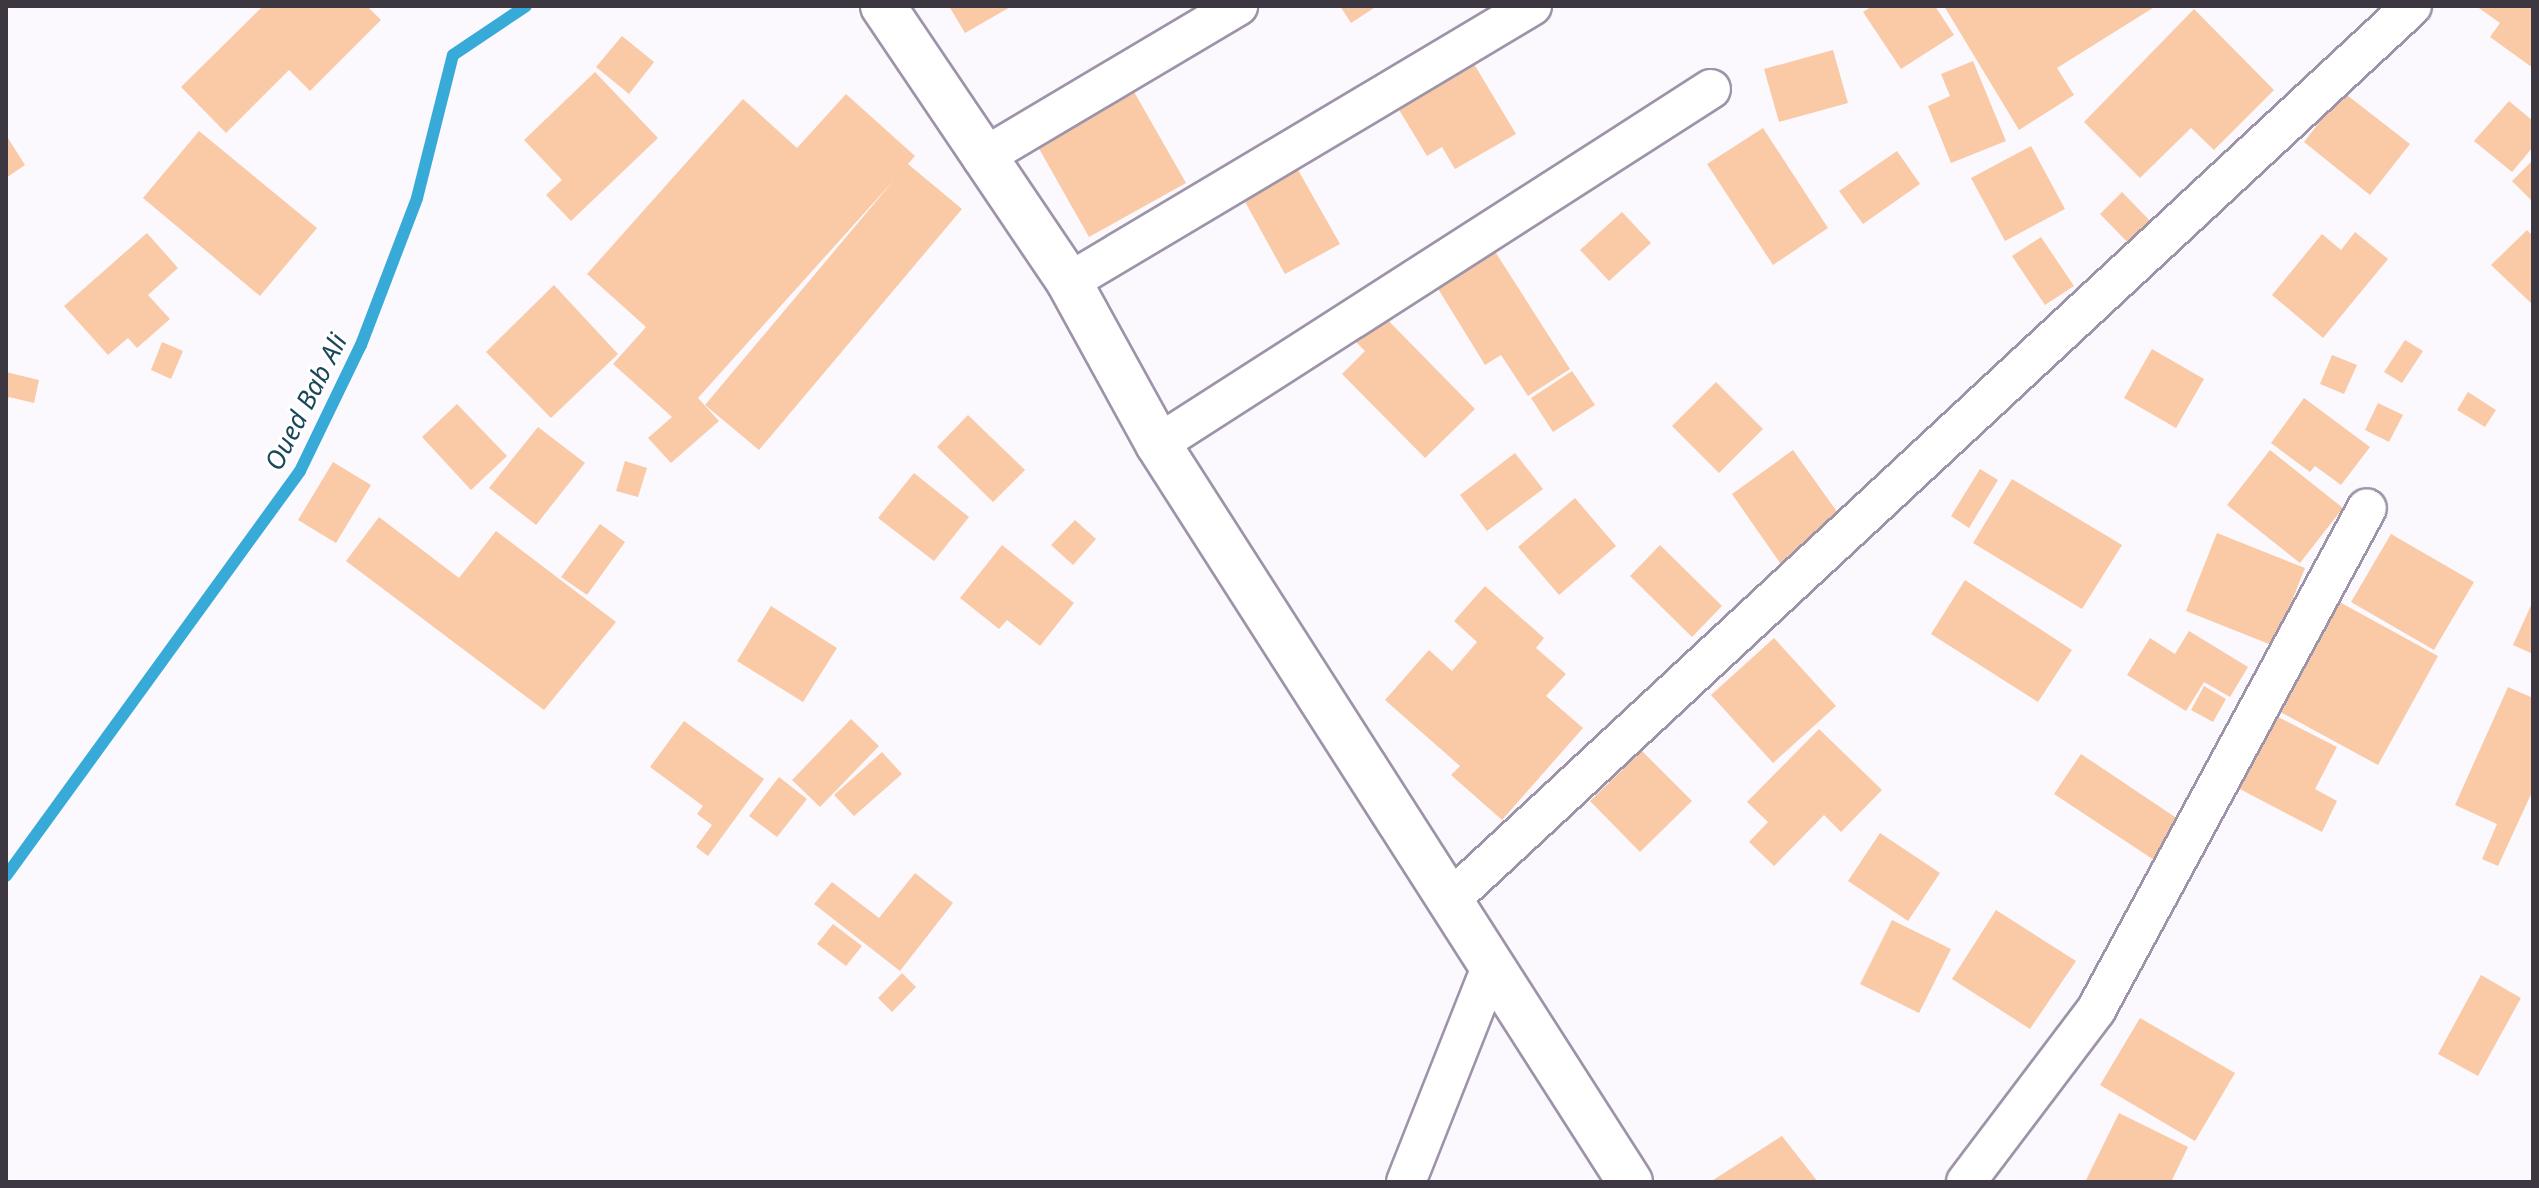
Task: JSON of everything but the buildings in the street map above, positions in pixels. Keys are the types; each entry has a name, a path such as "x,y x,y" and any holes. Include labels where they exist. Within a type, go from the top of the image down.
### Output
{"street":[{"path":"883,6 982,158 1069,282 1158,444 1630,1182"},
{"path":"982,158 1238,6"},
{"path":"1069,282 1532,6"},
{"path":"1450,900 2412,6"},
{"path":"1158,444 1711,89"},
{"path":"1966,1182 2096,1010 2367,508"},
{"path":"1406,1182 1492,965"}],"waterway":[{"name":"Oued Bab Ali","path":"6,876 300,471 361,345 417,198 453,55 526,6"}]}
